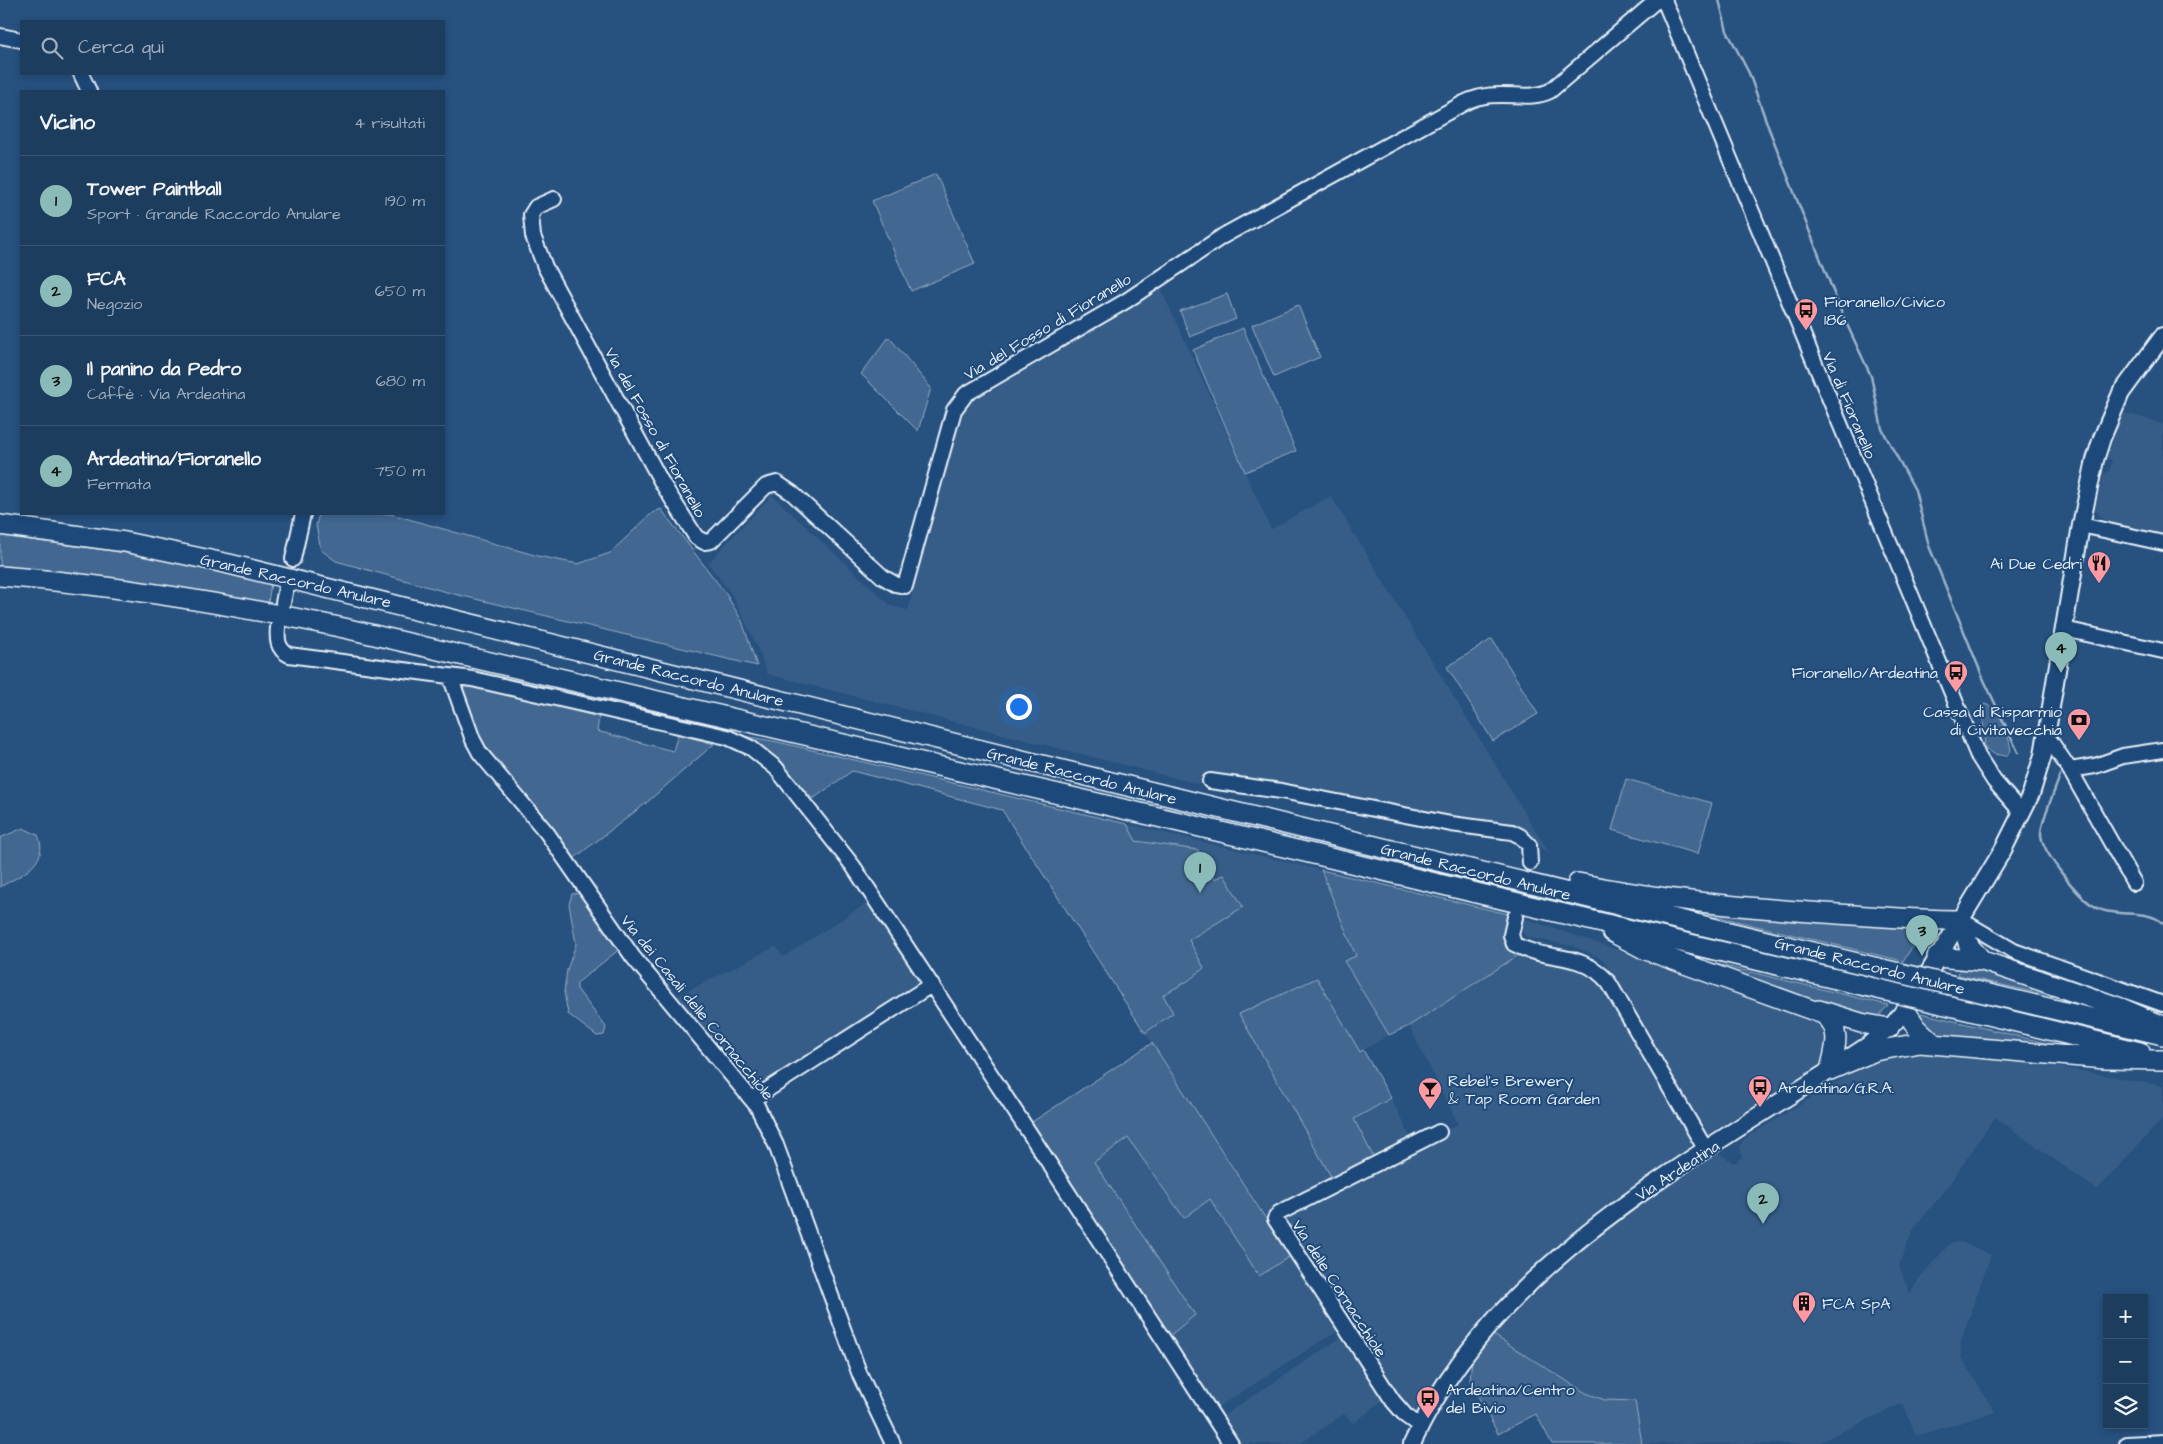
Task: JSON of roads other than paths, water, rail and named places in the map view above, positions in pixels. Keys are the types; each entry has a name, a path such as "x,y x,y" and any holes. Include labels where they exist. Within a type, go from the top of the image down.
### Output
{"highway":[{"name":"Grande Raccordo Anulare","path":"0,525 124,542 229,564 1443,863 2163,1035"},
{"name":"Grande Raccordo Anulare","path":"0,576 71,582 165,595 306,620 1593,921 2163,1059"},
{"path":"1443,863 1505,867 1609,889 1744,907 1913,919 1961,920 1969,946 1983,960"},
{"path":"1593,921 1646,950 1809,1007 1861,1023 1889,1028"},
{"path":"1937,956 1983,960 2128,1011 2163,1026"},
{"path":"1809,1007 1827,1017 1835,1030 1836,1045 1830,1070"},
{"path":"1905,1010 1918,1028 1934,1044"},
{"path":"1830,1070 1881,1050 1913,1044 1934,1044 2106,1059 2163,1059"}],"main road":[{"name":"Via Ardeatina","path":"1412,1444 1439,1392 1462,1359 1536,1277 1584,1234 1646,1189 1867,1046 1889,1028 1905,1010 2003,850 2022,813 2038,773 2043,755 2082,525 2095,460 2112,414 2131,378 2163,336"}],"street":[{"name":"Via del Fosso di Fioranello","path":"554,199 536,207 530,215 533,236 545,267 662,484 696,537 704,542 711,541 766,486 776,483 792,493 883,577 894,584 905,586 954,410 966,394 1126,301 1223,236 1464,103 1492,94 1537,94 1550,91 1657,0"},
{"name":"Via di Fioranello","path":"1664,0 1978,756 1994,781 2022,813"},
{"path":"0,36 20,40"},
{"path":"81,75 89,90"},
{"path":"293,559 303,515"},
{"path":"2082,525 2163,543"},
{"path":"283,603 287,582"},
{"path":"278,627 278,644 289,655 450,676 696,729 727,737 751,748 776,768 821,822 859,874 1231,1444"},
{"path":"2064,629 2163,651"},
{"name":"Via dei Casali delle Cornacchiole","path":"450,676 473,740 480,752 548,833 633,957 753,1099 769,1129 860,1375 893,1444"},
{"path":"2046,736 2070,770 2134,883"},
{"path":"2070,770 2095,766 2123,756 2163,750"},
{"path":"1210,780 1281,791 1451,824 1512,832 1520,836 1529,845 1530,863"},
{"path":"1515,917 1511,935 1514,944 1528,950 1580,962 1594,968 1609,983 1706,1150"},
{"path":"1961,920 2014,951 2163,1004"},
{"path":"753,1099 931,985"},
{"name":"Via delle Cornacchiole","path":"1420,1426 1408,1419 1397,1406 1275,1219 1279,1213 1439,1132"},
{"path":"2127,1444 2163,1442"}],"waterway":[{"path":"1719,0 1727,31 1749,73 1769,129 1843,316 1871,376 1882,429 1915,490 1929,546 1983,678 2018,752"},
{"path":"2060,775 2046,812 2041,833 2042,841 2053,861 2079,894 2096,907 2107,911 2145,915 2163,923"}],"place":[{"name":"Fioranello/Civico 186","path":"1806,331"},
{"name":"Ai Due Cedri","path":"2099,584"},
{"name":"Ardeatina/Fioranello","path":"2061,673"},
{"name":"Fioranello/Ardeatina","path":"1956,693"},
{"name":"Cassa di Risparmio di Civitavecchia","path":"2079,741"},
{"name":"Tower Paintball","path":"1200,893"},
{"name":"Il panino da Pedro","path":"1922,956"},
{"name":"Ardeatina/G.R.A.","path":"1760,1108"},
{"name":"Rebel's Brewery & Tap Room Garden","path":"1430,1110"},
{"name":"FCA","path":"1763,1224"},
{"name":"FCA SpA","path":"1804,1324"},
{"name":"Ardeatina/Centro del Bivio","path":"1428,1419"}]}
